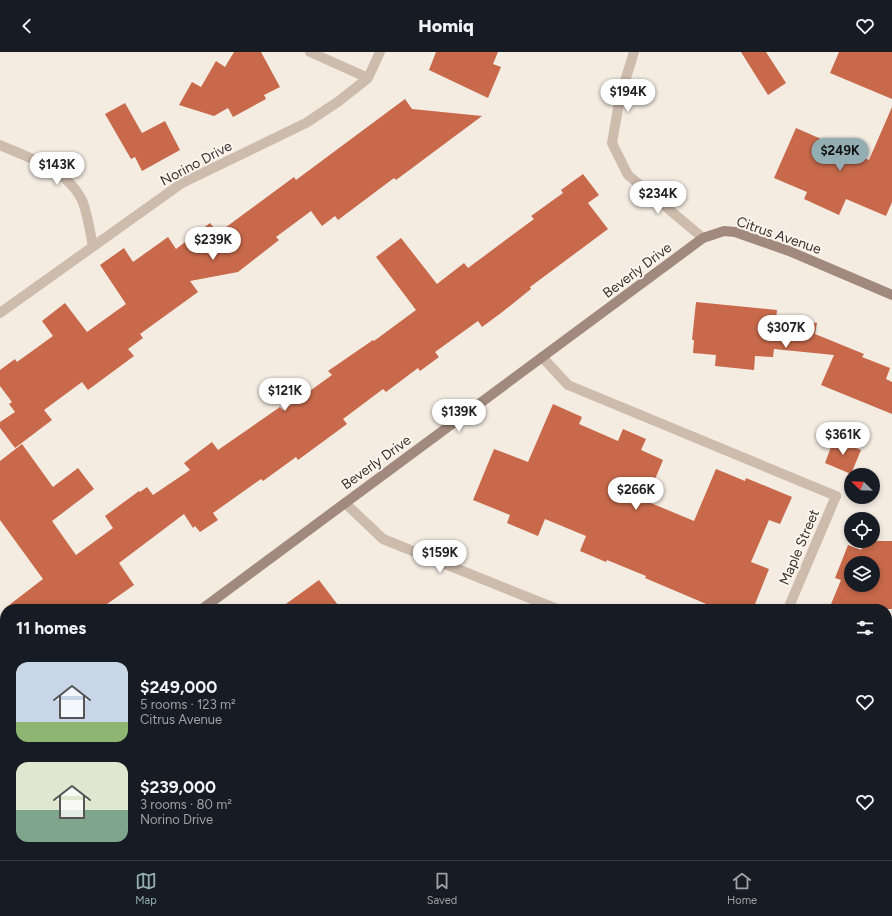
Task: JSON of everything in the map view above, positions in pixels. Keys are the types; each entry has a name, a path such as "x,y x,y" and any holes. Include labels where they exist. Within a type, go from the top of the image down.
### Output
{"street":[{"path":"310,52 368,78"},
{"name":"Norino Drive","path":"0,313 182,183 306,123 339,101 368,78 380,52"},
{"path":"634,52 620,97 612,143 628,175 703,238"},
{"path":"0,145 54,169 70,182 82,199 93,246"},
{"name":"Citrus Avenue","path":"703,238 724,232 735,232 789,251 892,295"},
{"name":"Beverly Drive","path":"209,604 703,238"},
{"name":"Maple Street","path":"542,357 568,385 836,496 790,604"},
{"path":"345,503 383,539 545,604"}],"building":[{"path":"234,52 261,52 280,87 264,95 266,99 233,117 228,108 214,116 179,105 192,82 201,87 216,61 225,67"},
{"path":"436,52 498,52 493,64 501,67 488,98 429,70"},
{"path":"741,52 766,52 786,83 768,95"},
{"path":"839,52 892,52 892,99 830,73"},
{"path":"405,99 412,109 482,116 396,180 394,178 338,220 335,216 322,226 311,211 276,237 279,240 238,272 190,281 198,292 140,334 143,338 128,349 134,356 88,390 82,382 44,410 52,420 15,448 0,428 0,422 15,412 9,404 12,402 0,386 0,370 15,359 17,362 53,336 42,321 65,303 87,332 126,304 100,265 124,248 133,262 168,237 176,249 210,223 218,233 294,177 296,180"},
{"path":"125,103 142,133 165,121 180,150 142,171 135,157 131,159 105,114"},
{"path":"892,107 892,202 886,216 846,199 839,215 804,199 807,192 774,178 796,128 869,160"},
{"path":"583,174 599,195 588,203 608,229 530,287 531,289 501,313 482,327 478,321 435,352 439,357 420,371 418,368 386,392 383,389 343,419 347,424 298,460 296,457 263,481 261,479 213,513 218,520 200,532 195,526 193,528 184,514 119,563 134,585 107,604 10,604 43,579 0,520 0,461 22,444 53,487 78,468 94,489 52,521 76,555 113,528 105,516 139,491 140,492 147,487 153,495 190,470 184,463 212,442 218,450 280,407 283,410 332,375 328,371 373,340 374,341 416,310 376,257 401,238 437,284 464,263 468,268 534,219 531,216 563,193 561,190"},
{"path":"696,302 777,310 776,319 817,323 815,334 864,354 862,357 890,368 886,379 892,382 892,414 821,385 834,355 774,349 773,357 755,356 754,370 715,366 716,355 693,353 694,340 692,340"},
{"path":"553,404 582,417 579,424 618,441 623,429 646,439 641,450 663,460 646,501 694,521 716,469 745,481 746,478 792,497 780,524 769,520 751,562 769,569 755,604 706,604 645,578 646,576 580,551 586,536 545,519 538,536 507,523 510,515 473,500 494,449 528,462"},
{"path":"834,439 861,450 854,468 844,468 844,471 825,463"},
{"path":"880,541 892,541 892,604 831,604 841,580 835,578 847,548 856,548 861,550 862,548 880,548"},
{"path":"319,580 337,604 286,604"}]}
